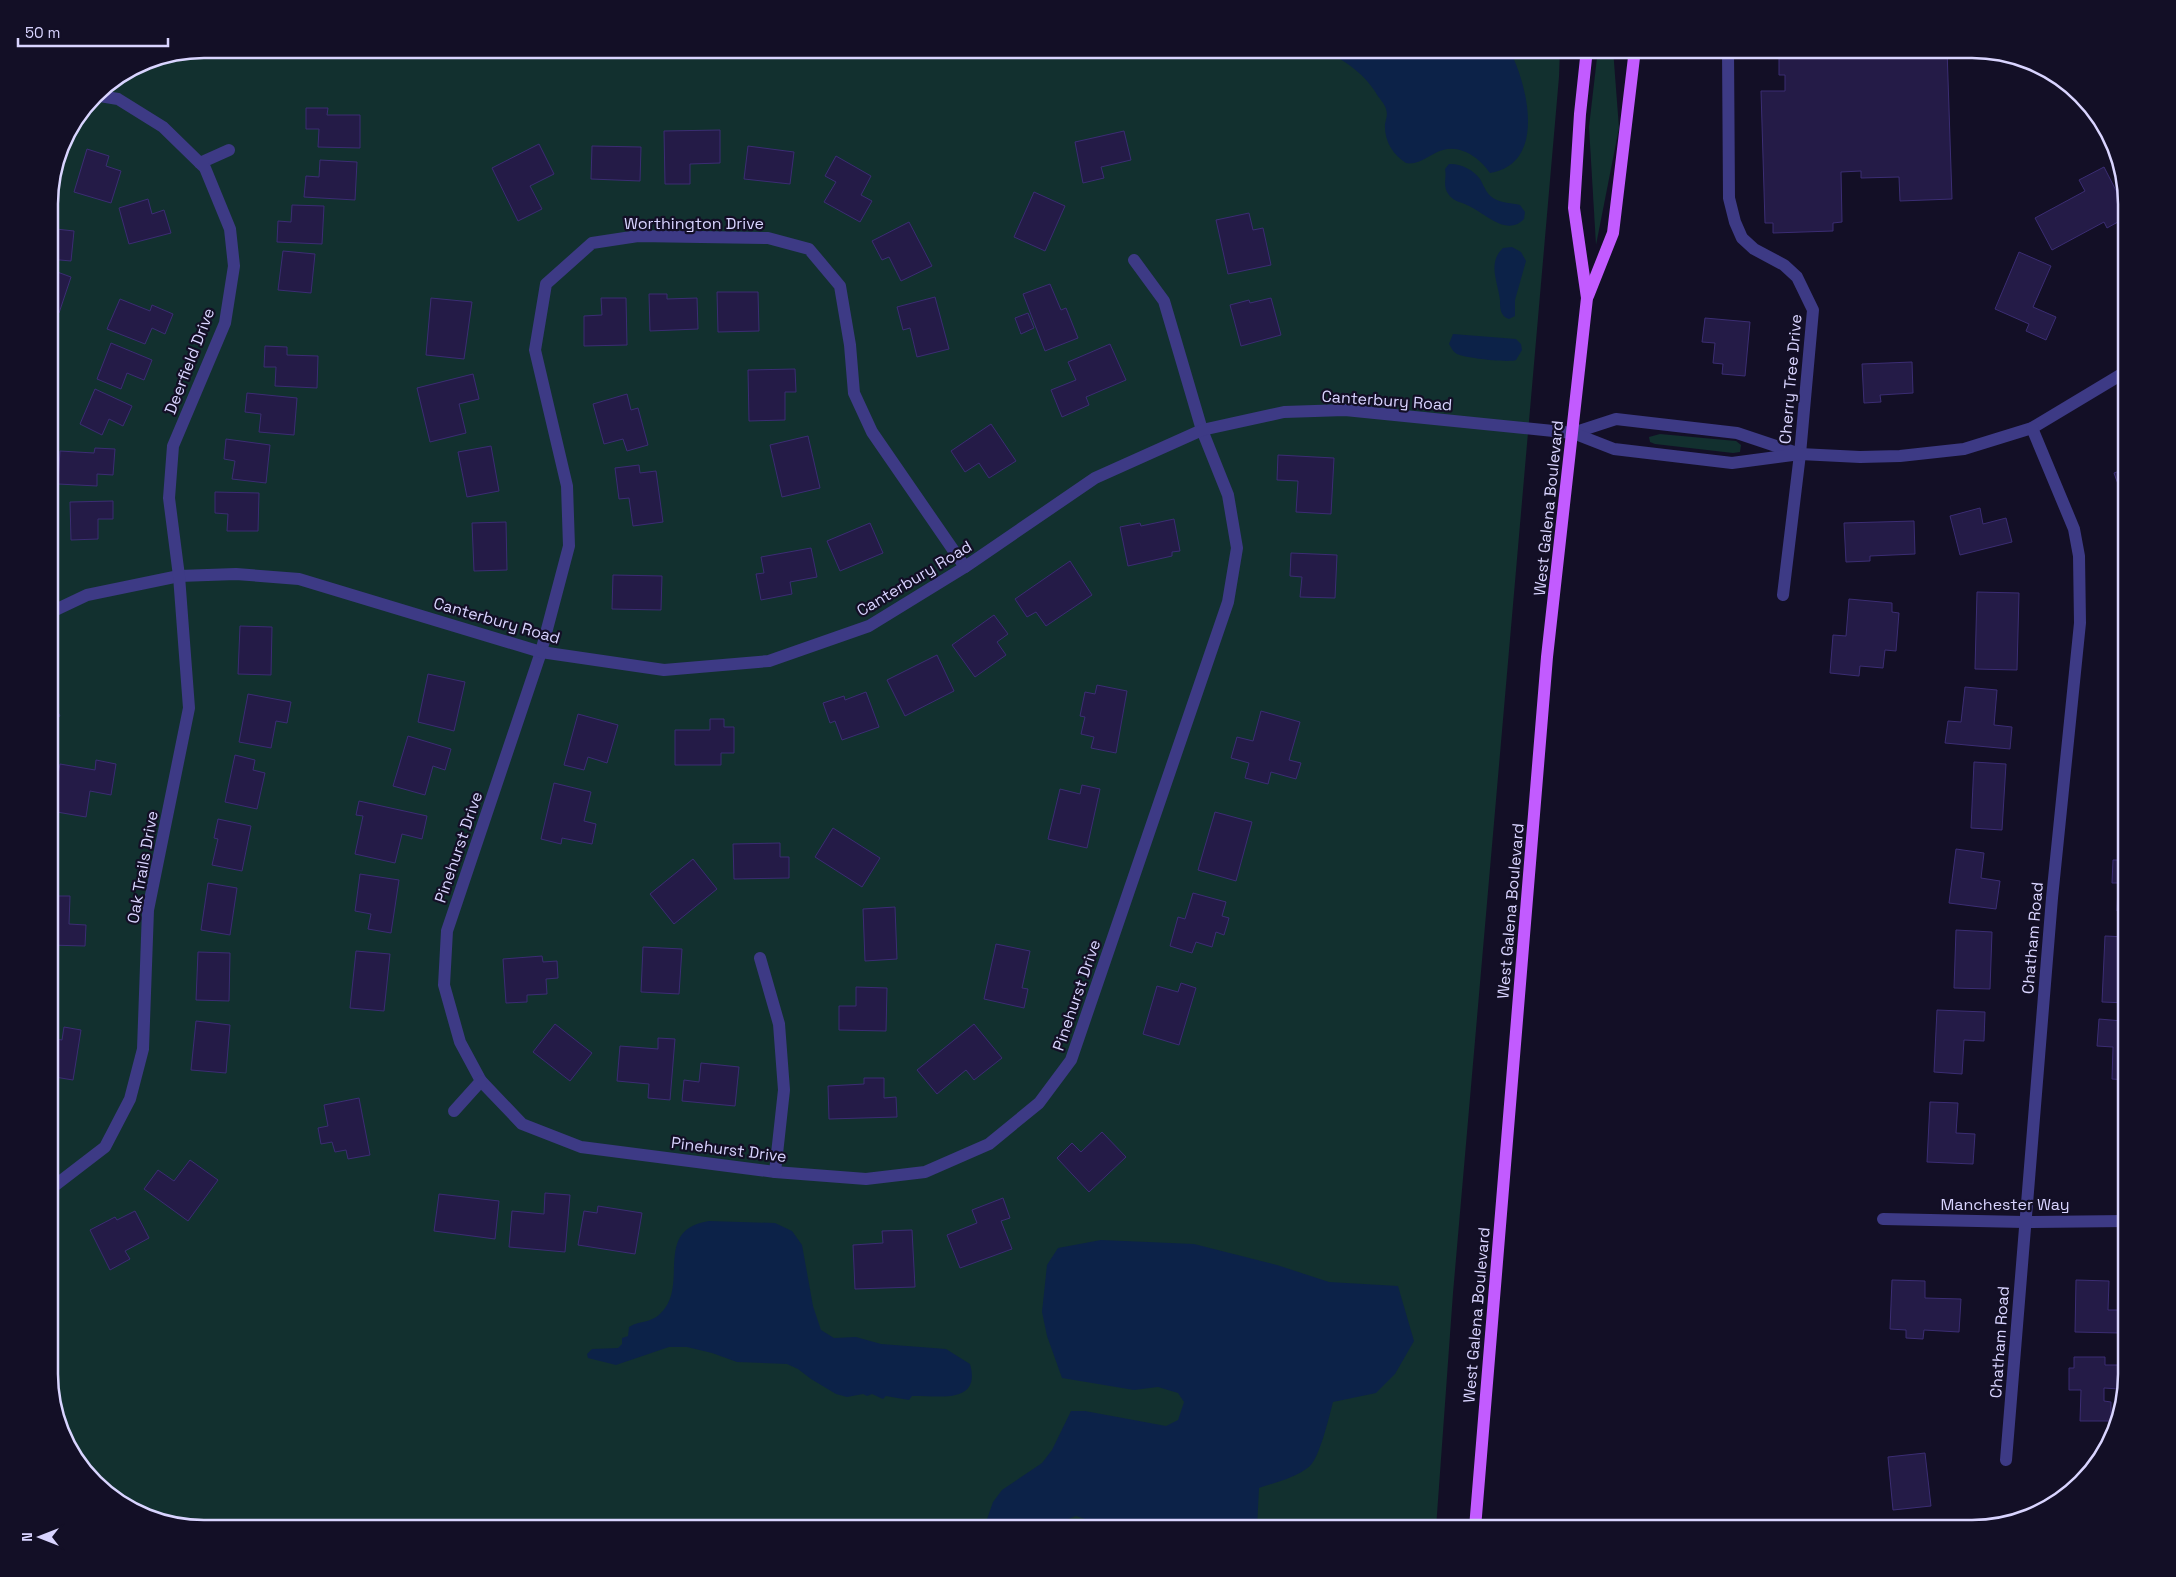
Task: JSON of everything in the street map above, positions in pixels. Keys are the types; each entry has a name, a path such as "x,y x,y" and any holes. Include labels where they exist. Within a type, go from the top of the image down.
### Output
{"main road":[{"name":"West Galena Boulevard","path":"1476,1520 1546,667 1587,298 1574,208 1580,114 1586,57"},
{"name":"West Galena Boulevard","path":"1587,298 1613,233 1634,57"}],"street":[{"name":"Cherry Tree Drive","path":"1728,57 1729,198 1735,222 1742,238 1754,248 1784,264 1797,277 1814,310 1800,454 1783,595"},
{"name":"Deerfield Drive","path":"104,97 118,100 164,127 200,163 204,168 230,229 234,266 225,323 173,446 168,498 178,576"},
{"path":"200,163 228,150"},
{"name":"Worthington Drive","path":"541,652 570,546 567,486 535,350 546,284 592,243 638,236 768,238 809,249 840,286 850,345 854,393 872,432 965,567"},
{"name":"Pinehurst Drive","path":"541,652 447,931 444,985 460,1042 481,1081 522,1124 581,1147 775,1172 866,1179 926,1172 989,1144 1039,1104 1071,1060 1228,602 1237,548 1228,495 1202,430 1164,302 1134,260"},
{"path":"1573,433 1614,449 1732,463 1800,454 1860,457 1920,455 1964,449 2032,428 2118,376"},
{"name":"Canterbury Road","path":"58,609 87,595 178,576 236,574 299,579 541,652 664,670 769,661 869,626 965,567 1095,478 1202,430 1284,412 1346,410 1573,433"},
{"path":"1573,433 1616,419 1737,433 1800,454"},
{"name":"Chatham Road","path":"2006,1460 2052,898 2080,623 2079,556 2074,529 2032,428"},
{"name":"Oak Trails Drive","path":"58,1183 105,1147 130,1100 144,1049 148,910 189,708 178,576"},
{"path":"760,958 779,1024 784,1090 775,1172"},
{"path":"454,1111 481,1081"},
{"name":"Manchester Way","path":"1882,1219 2024,1222 2118,1221"}],"green space":[{"path":"204,57 1560,57 1453,1293 1437,1520 204,1520 175,1517 157,1512 122,1495 107,1483 94,1470 77,1446 62,1411 58,1383 58,194 62,166 69,148 82,122 100,100 122,82 148,69 175,60"},
{"path":"1597,57 1614,57 1619,128 1596,245 1589,127"},
{"path":"1660,434 1736,441 1741,445 1740,452 1733,453 1650,442 1649,437"}],"water":[{"path":"1338,57 1513,57 1522,82 1528,121 1526,139 1520,155 1508,167 1490,173 1476,158 1457,149 1443,150 1416,163 1406,163 1393,152 1388,142 1385,130 1387,115 1384,104 1365,79"},
{"path":"1449,164 1462,166 1474,173 1480,179 1487,192 1496,200 1520,205 1525,212 1524,219 1511,226 1504,225 1453,199 1447,192 1445,185 1445,169"},
{"path":"1512,247 1521,252 1526,261 1515,300 1515,316 1509,319 1501,311 1494,266 1498,254 1503,248"},
{"path":"1453,334 1516,339 1521,344 1522,350 1516,360 1511,361 1486,360 1462,356 1454,352 1449,344"},
{"path":"709,1221 775,1223 792,1231 802,1245 813,1306 821,1330 834,1338 856,1337 881,1344 946,1349 970,1364 972,1377 969,1387 963,1392 954,1395 943,1397 912,1396 909,1400 886,1396 883,1399 872,1394 847,1397 836,1394 787,1364 737,1362 687,1347 669,1347 616,1365 588,1358 587,1354 592,1349 618,1348 622,1344 622,1338 628,1336 629,1327 652,1319 661,1313 671,1297 677,1245 682,1234 692,1226"},
{"path":"1101,1240 1194,1244 1277,1265 1329,1282 1398,1286 1414,1341 1395,1374 1376,1393 1333,1402 1321,1445 1310,1466 1292,1477 1259,1488 1257,1520 1088,1520 1076,1516 1065,1520 987,1520 993,1502 1002,1490 1042,1463 1052,1450 1071,1411 1085,1411 1166,1426 1178,1420 1184,1402 1178,1393 1158,1387 1134,1390 1062,1378 1047,1336 1042,1312 1047,1265 1058,1248"}],"building":[{"path":"1779,57 1947,57 1952,199 1900,201 1899,177 1861,178 1861,171 1841,172 1842,222 1833,223 1833,231 1773,233 1773,223 1765,223 1761,91 1785,91 1785,75 1779,75"},
{"path":"306,108 328,108 327,115 360,115 360,148 318,147 319,129 306,129"},
{"path":"720,130 720,163 690,164 690,184 665,184 664,131"},
{"path":"1124,131 1131,160 1101,167 1104,178 1083,183 1075,142"},
{"path":"539,144 554,174 530,186 542,209 518,221 492,168"},
{"path":"592,146 641,147 640,181 591,179"},
{"path":"748,146 794,152 790,184 744,179"},
{"path":"87,149 109,156 106,166 121,171 111,203 74,192"},
{"path":"836,156 871,176 861,195 872,201 860,222 824,202 836,182 825,176"},
{"path":"320,160 357,162 355,200 304,197 306,176 319,177"},
{"path":"2104,167 2117,193 2118,222 2107,228 2104,222 2052,250 2035,218 2085,191 2079,180"},
{"path":"1034,192 1065,206 1045,251 1014,237"},
{"path":"148,199 152,214 164,210 171,233 129,244 119,208"},
{"path":"292,205 324,206 322,244 277,242 278,221 291,222"},
{"path":"1249,213 1253,230 1263,228 1271,265 1228,274 1216,220"},
{"path":"909,222 932,266 901,281 889,257 882,260 872,241"},
{"path":"58,229 74,231 71,261 58,260"},
{"path":"283,251 315,254 311,293 278,290"},
{"path":"2019,252 2051,266 2033,307 2056,317 2046,340 2026,331 2029,324 1995,309"},
{"path":"58,272 71,277 58,313"},
{"path":"1050,284 1061,310 1066,308 1078,338 1045,351 1023,294"},
{"path":"717,292 758,292 759,331 718,332"},
{"path":"649,294 667,294 667,299 697,298 698,329 650,331"},
{"path":"935,297 949,349 917,357 910,328 903,330 897,307"},
{"path":"431,298 472,302 464,359 426,355"},
{"path":"601,298 626,298 627,345 584,346 584,316 602,315"},
{"path":"1271,298 1281,335 1241,346 1230,305 1249,300 1250,303"},
{"path":"120,299 150,311 152,305 173,314 165,334 152,328 145,344 107,329"},
{"path":"1028,313 1034,328 1021,334 1015,318"},
{"path":"1705,318 1750,322 1745,376 1722,374 1723,364 1713,363 1715,343 1702,342"},
{"path":"111,343 152,360 144,380 127,373 121,389 97,379"},
{"path":"1110,344 1126,380 1086,397 1089,405 1062,417 1051,390 1076,380 1068,362"},
{"path":"265,346 287,347 287,355 318,356 317,388 275,386 276,367 264,367"},
{"path":"1912,362 1913,393 1880,395 1881,402 1864,403 1862,364"},
{"path":"795,369 796,392 785,392 785,420 749,421 748,370"},
{"path":"473,374 479,399 459,404 466,433 430,442 417,388"},
{"path":"95,389 132,406 123,426 109,419 102,435 80,424"},
{"path":"247,393 297,398 294,435 259,432 261,414 245,412"},
{"path":"627,394 631,410 638,408 648,445 627,451 623,439 604,444 593,404"},
{"path":"991,424 1016,461 989,478 979,463 965,472 951,451"},
{"path":"808,436 820,488 782,497 770,445"},
{"path":"226,439 270,445 266,483 232,479 235,461 224,459"},
{"path":"491,446 499,491 467,497 458,452"},
{"path":"95,448 115,449 113,475 97,474 97,486 58,484 60,451 94,453"},
{"path":"1278,455 1334,458 1331,514 1296,512 1298,481 1277,480"},
{"path":"639,465 640,473 656,471 663,522 633,526 629,498 619,499 615,468"},
{"path":"2118,471 2118,484 2114,473"},
{"path":"215,492 259,493 258,531 227,531 228,514 215,513"},
{"path":"113,501 113,519 98,519 98,539 71,540 70,502"},
{"path":"1980,508 1983,524 2006,518 2012,542 1960,555 1950,516"},
{"path":"1174,519 1180,551 1172,552 1172,556 1128,566 1120,527 1140,523 1141,526"},
{"path":"1914,521 1915,554 1870,556 1870,561 1846,562 1844,523"},
{"path":"506,522 507,570 474,571 472,523"},
{"path":"870,523 883,553 840,571 827,541"},
{"path":"811,548 817,577 790,582 792,594 761,600 756,574 764,573 761,557"},
{"path":"1291,553 1337,555 1335,598 1300,597 1302,577 1290,576"},
{"path":"1070,561 1092,595 1046,626 1036,612 1027,617 1015,599"},
{"path":"613,575 662,576 661,610 612,609"},
{"path":"1977,592 2019,593 2017,670 1975,669"},
{"path":"1849,599 1892,603 1892,612 1899,613 1896,651 1885,650 1883,668 1860,666 1859,676 1830,673 1833,635 1846,636"},
{"path":"994,615 1008,634 997,642 1006,655 975,677 952,645"},
{"path":"240,626 272,627 271,675 238,674"},
{"path":"937,655 954,691 905,716 887,680"},
{"path":"428,674 465,682 454,731 418,722"},
{"path":"1097,685 1127,691 1116,753 1091,748 1094,737 1081,734 1085,717 1080,716 1085,692 1095,694"},
{"path":"1965,687 1997,690 1994,725 2012,727 2010,749 1945,743 1948,721 1961,722"},
{"path":"866,692 879,727 842,740 835,721 830,723 823,703 844,696 845,700"},
{"path":"248,694 291,702 287,723 276,721 271,748 239,742"},
{"path":"1261,711 1300,722 1289,760 1301,763 1296,779 1271,772 1268,784 1245,778 1249,763 1231,758 1237,737 1253,741"},
{"path":"578,714 618,725 607,763 588,757 584,770 564,765"},
{"path":"710,719 724,719 724,727 734,727 734,753 721,753 721,765 675,765 675,730 710,730"},
{"path":"408,736 451,749 445,770 433,766 425,795 393,786"},
{"path":"235,755 255,760 253,770 265,773 257,809 225,802"},
{"path":"96,760 116,764 111,795 90,791 86,817 58,812 58,774 60,764 95,770"},
{"path":"1974,762 2006,764 2002,830 1971,828"},
{"path":"554,783 591,792 584,821 596,824 592,844 562,838 561,844 541,839"},
{"path":"1082,785 1100,789 1087,848 1048,839 1060,789 1080,794"},
{"path":"359,801 427,816 422,839 402,834 395,863 355,854 363,816 356,815"},
{"path":"1215,812 1252,822 1236,881 1198,870"},
{"path":"218,819 251,826 242,871 212,865 218,839 214,838"},
{"path":"833,828 880,858 862,887 815,857"},
{"path":"780,843 780,857 789,857 789,878 734,879 733,844"},
{"path":"1956,849 1984,853 1981,878 2000,881 1996,909 1949,903"},
{"path":"693,859 717,889 674,924 650,894"},
{"path":"2113,860 2118,860 2118,883 2112,883"},
{"path":"360,874 399,880 391,933 368,929 371,914 355,911"},
{"path":"208,883 237,888 230,935 201,930"},
{"path":"1193,893 1226,902 1222,916 1229,918 1224,935 1216,932 1212,947 1196,942 1192,953 1170,946 1178,917 1185,919"},
{"path":"58,896 70,896 69,924 86,925 85,946 58,945"},
{"path":"895,907 897,959 865,961 863,909"},
{"path":"1956,930 1992,932 1990,989 1954,988"},
{"path":"2105,936 2118,937 2118,1003 2102,1002"},
{"path":"996,944 1030,951 1022,988 1028,989 1024,1008 984,999"},
{"path":"643,947 682,949 679,994 641,992"},
{"path":"356,951 390,954 384,1011 350,1008"},
{"path":"198,952 230,953 229,1001 196,1000"},
{"path":"542,956 543,962 557,961 558,978 546,979 547,994 527,995 527,1002 506,1003 503,959"},
{"path":"1181,983 1196,988 1179,1045 1143,1034 1157,986 1178,992"},
{"path":"856,987 887,988 886,1031 839,1030 839,1006 856,1006"},
{"path":"1937,1010 1985,1012 1984,1041 1964,1040 1962,1074 1934,1072"},
{"path":"2099,1019 2118,1021 2118,1079 2112,1079 2113,1047 2097,1046"},
{"path":"196,1021 230,1025 226,1073 191,1070"},
{"path":"555,1024 592,1053 570,1081 533,1052"},
{"path":"974,1024 1002,1058 974,1080 966,1070 937,1094 917,1070"},
{"path":"64,1027 81,1030 73,1080 58,1078 58,1039 62,1040"},
{"path":"658,1038 675,1039 670,1100 648,1098 649,1084 617,1081 620,1046 658,1049"},
{"path":"701,1063 739,1067 735,1106 682,1101 684,1080 699,1082"},
{"path":"864,1078 884,1078 884,1098 896,1097 897,1117 829,1119 828,1086 864,1084"},
{"path":"359,1098 370,1155 348,1159 346,1150 335,1152 332,1142 321,1144 318,1128 328,1126 324,1105"},
{"path":"1930,1102 1958,1103 1956,1133 1975,1134 1973,1164 1927,1162"},
{"path":"1102,1132 1126,1157 1089,1192 1057,1158 1072,1143 1081,1152"},
{"path":"190,1160 218,1180 188,1221 144,1189 158,1170 174,1181"},
{"path":"545,1193 570,1195 565,1252 509,1247 512,1211 544,1214"},
{"path":"439,1194 499,1201 495,1239 434,1231"},
{"path":"1003,1198 1010,1218 1001,1221 1012,1249 960,1268 947,1235 977,1223 972,1210"},
{"path":"598,1206 642,1213 635,1254 578,1245 584,1211 597,1213"},
{"path":"135,1211 149,1238 125,1251 130,1259 110,1270 90,1230 115,1217 117,1220"},
{"path":"912,1230 915,1287 855,1289 853,1245 883,1243 882,1231"},
{"path":"1892,1280 1925,1281 1925,1298 1961,1299 1959,1332 1924,1330 1923,1339 1906,1338 1906,1330 1890,1329"},
{"path":"2076,1280 2109,1281 2108,1310 2118,1310 2118,1333 2075,1332"},
{"path":"2074,1357 2105,1357 2105,1365 2118,1365 2117,1389 2104,1388 2104,1401 2111,1402 2111,1421 2080,1421 2081,1390 2069,1390 2069,1368 2074,1368"},
{"path":"1925,1453 1931,1506 1893,1510 1888,1457"}]}
